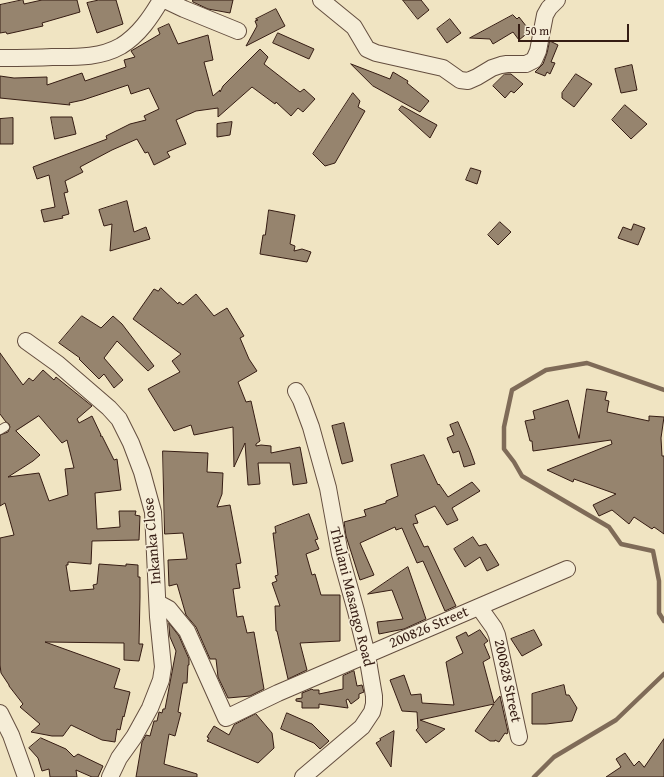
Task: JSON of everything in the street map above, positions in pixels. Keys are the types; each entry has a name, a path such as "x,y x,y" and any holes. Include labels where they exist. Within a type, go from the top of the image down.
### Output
{"street":[{"path":"0,58 87,57 107,52 122,45 136,34 149,20 162,0"},
{"path":"165,0 238,31"},
{"path":"321,0 354,27 367,49 376,53 442,68 460,80 468,81 492,68 501,65 526,64 534,60 538,51 545,15 549,8 557,0"},
{"name":"Inkanka Close","path":"26,341 58,364 109,408 119,419 142,472 153,512 163,667 161,680 150,708 134,737 119,758 110,777"},
{"name":"Thulani Masango Road","path":"296,392 301,400 328,488 340,554 367,655 374,696 372,712 362,727 303,777"},
{"name":"200826 Street","path":"158,604 169,609 187,632 226,718 278,693 567,569"},
{"name":"200828 Street","path":"479,606 498,635 519,737"},
{"path":"0,713 26,777"}],"building":[{"path":"23,0 24,4 42,0 77,0 80,12 42,23 43,26 7,34 6,32 0,33 0,5"},
{"path":"99,0 116,0 123,24 97,33 87,3"},
{"path":"193,0 233,0 230,13 208,9 193,2"},
{"path":"403,0 421,0 429,10 418,19"},
{"path":"276,9 285,26 246,46 257,26 255,21 258,20 256,19"},
{"path":"513,15 517,19 519,17 530,31 519,40 513,32 493,44 490,39 470,38"},
{"path":"450,19 461,33 447,43 437,29"},
{"path":"169,24 178,44 208,35 213,60 204,62 213,96 220,90 220,92 223,86 260,49 268,57 264,64 300,92 304,89 315,99 303,112 298,108 291,116 276,102 275,104 252,87 218,117 218,108 196,111 176,120 186,144 167,152 170,157 154,165 148,152 145,153 137,139 112,150 80,167 83,172 65,181 68,192 64,193 69,214 62,216 63,218 44,222 41,210 55,207 49,175 37,179 33,167 107,139 106,136 130,124 146,120 144,116 159,109 149,88 131,94 128,85 83,100 69,103 70,105 0,98 0,76 14,78 47,77 47,85 82,73 85,81 126,67 124,60 135,57 131,51 160,34 158,29"},
{"path":"278,33 314,49 309,59 273,43"},
{"path":"550,41 558,45 551,62 555,63 550,74 547,72 545,76 535,72 543,64"},
{"path":"351,64 390,79 393,72 408,81 407,83 429,101 420,112 373,86"},
{"path":"632,65 637,90 621,93 615,69"},
{"path":"505,74 511,74 523,84 514,93 511,91 505,98 493,86"},
{"path":"576,74 592,84 574,107 562,98 562,93"},
{"path":"353,93 360,101 358,107 365,111 335,163 325,166 313,154"},
{"path":"625,105 647,124 631,139 612,120"},
{"path":"402,106 437,125 430,138 399,110"},
{"path":"51,117 72,117 76,134 55,139"},
{"path":"13,118 13,144 0,144 0,119"},
{"path":"232,122 230,135 217,137 217,124"},
{"path":"471,168 481,171 477,184 466,180"},
{"path":"127,201 134,232 146,227 150,239 110,251 112,224 104,226 99,210"},
{"path":"269,210 295,215 290,244 295,246 294,251 302,249 311,252 307,262 260,254"},
{"path":"500,222 511,232 498,245 488,235"},
{"path":"634,224 645,228 638,245 618,238 623,227 631,230"},
{"path":"161,288 178,304 179,302 183,305 196,294 214,316 227,308 244,336 240,338 249,359 257,371 238,382 246,402 251,401 260,441 256,444 256,446 271,446 271,453 300,447 307,483 293,485 290,463 258,463 260,484 248,485 245,443 234,467 233,427 194,435 191,425 174,431 148,389 180,372 172,361 181,354 133,319 154,289 158,291"},
{"path":"82,316 101,328 113,316 122,324 154,366 148,371 117,341 104,358 123,380 114,388 104,374 99,379 79,359 80,358 59,343"},
{"path":"0,353 23,385 29,378 33,381 43,370 54,380 56,377 92,406 77,419 79,423 92,416 101,435 100,436 102,436 114,460 117,459 121,490 95,493 97,529 120,527 119,511 136,511 135,515 140,516 139,540 92,541 91,564 68,562 68,565 66,565 70,591 94,589 93,585 97,584 99,564 126,566 126,564 138,565 138,577 140,577 139,644 143,644 139,661 124,660 124,643 45,642 120,669 114,688 130,692 120,730 117,729 115,742 102,740 71,725 63,736 52,736 31,732 40,724 20,707 23,704 1,673 0,538 14,535 5,503 0,506 0,435 8,432 10,427 0,414","holes":["39,416 62,443 67,440 74,468 65,469 68,495 49,501 39,473 8,477 40,455 16,431"]},
{"path":"587,389 607,392 605,400 609,401 607,412 649,421 649,416 664,417 661,438 662,456 664,456 664,534 654,527 652,529 634,517 629,524 612,510 599,516 593,505 616,494 574,479 573,482 547,470 612,444 611,440 533,451 532,441 530,441 525,421 535,419 533,411 568,400 579,438"},
{"path":"458,422 475,464 464,467 459,451 453,453 447,438 454,435 450,425"},
{"path":"344,423 353,461 342,464 332,426"},
{"path":"163,451 208,453 207,472 223,473 222,494 217,507 230,505 241,563 236,564 240,588 233,589 237,617 243,616 247,633 254,632 264,689 250,696 228,698 218,677 216,659 210,659 196,627 186,615 177,584 169,586 168,560 187,559 183,533 165,534"},
{"path":"424,455 438,485 439,484 448,497 472,482 480,491 452,508 458,520 447,525 435,506 415,515 418,523 413,524 424,547 428,546 456,606 445,611 423,561 417,563 402,528 396,530 395,527 360,543 374,575 360,580 346,536 344,522 366,516 364,510 386,503 386,501 398,496 391,465"},
{"path":"309,514 318,539 315,540 319,549 306,554 312,575 315,574 321,595 340,595 340,641 300,643 307,670 288,679 276,631 275,606 280,606 272,583 277,581 275,576 278,575 273,533 276,533 275,527"},
{"path":"473,537 479,546 486,544 499,565 487,571 480,557 465,567 454,549"},
{"path":"408,567 426,619 404,629 379,634 377,622 403,619 392,590 368,594"},
{"path":"169,623 179,636 189,659 189,665 187,683 183,683 178,712 181,713 175,736 169,734 164,764 197,774 197,777 136,777 142,742 146,735 150,736 154,721 157,721 159,712 162,713 163,709 165,709 176,651 170,637"},
{"path":"480,630 488,641 484,644 490,658 483,662 494,703 500,696 508,732 507,734 505,733 499,742 495,740 490,741 475,731 494,704 420,720 445,729 426,743 416,730 418,728 417,712 402,711 390,680 404,675 411,695 421,694 422,703 454,705 446,662 463,653 456,637 466,632 468,636"},
{"path":"534,630 542,645 522,656 511,639"},
{"path":"354,671 357,686 362,685 364,692 359,694 359,698 351,704 348,699 346,700 348,708 319,704 319,708 302,708 302,702 296,701 296,699 302,698 302,693 312,689 319,690 319,694 343,689 343,676"},
{"path":"564,685 566,695 569,695 577,708 572,721 532,724 532,694"},
{"path":"287,713 312,724 329,741 320,749 314,743 281,729"},
{"path":"256,714 272,733 274,748 258,763 207,741 209,738 207,737 214,726 229,735 234,725"},
{"path":"394,731 391,767 376,743"},
{"path":"41,738 66,749 74,757 78,754 103,766 98,777 92,777 76,770 77,777 50,777 49,769 42,771 38,758 29,748"},
{"path":"664,739 664,777 606,777 621,767 616,759 625,753 634,766 639,761 644,767"}],"waterway":[{"path":"664,390 587,363 546,370 512,390 504,427 504,449 522,476 609,527 621,544 653,551 659,581 659,613 664,621"},
{"path":"534,777 554,757 616,720 664,674"}]}
